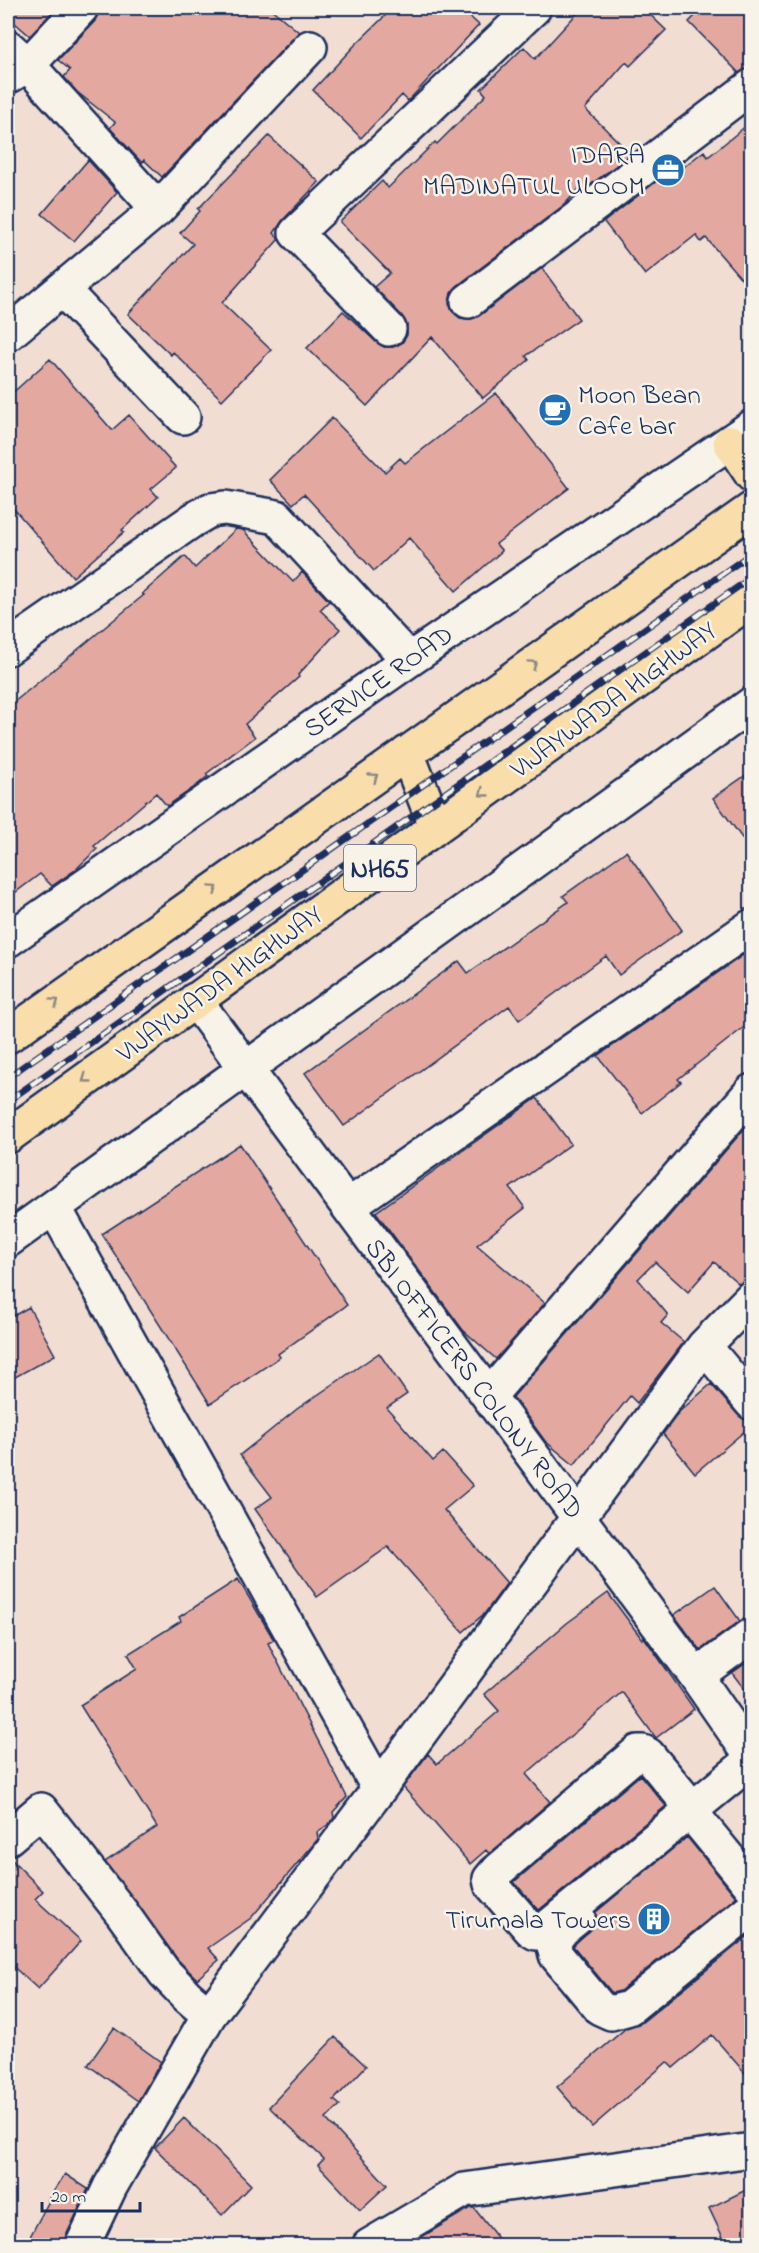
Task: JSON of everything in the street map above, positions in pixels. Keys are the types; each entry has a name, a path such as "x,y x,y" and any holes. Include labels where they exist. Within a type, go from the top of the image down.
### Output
{"highway":[{"path":"741,434 752,475"},
{"name":"NH65","path":"8,1036 752,509"},
{"name":"VIJAYWADA HIGHWAY","path":"8,1136 752,599"},
{"path":"407,753 436,827"}],"street":[{"path":"81,8 14,63 158,209"},
{"path":"389,329 296,233 534,8"},
{"path":"8,333 158,209 310,47"},
{"path":"468,301 752,86"},
{"path":"62,289 183,417"},
{"name":"SERVICE ROAD","path":"8,940 409,660 741,434"},
{"path":"8,648 193,520 210,510 225,508 277,517 409,660"},
{"path":"8,1240 752,704"},
{"path":"348,1206 752,926"},
{"name":"SBI OFFICERS COLONY ROAD","path":"195,1000 696,1676 752,1759"},
{"path":"489,1396 752,1091"},
{"path":"54,1207 379,1790"},
{"path":"81,2246 110,2187 209,2015 379,1790 704,1346 752,1297"},
{"path":"704,1346 752,1402"},
{"path":"696,1676 752,1635"},
{"path":"752,1778 695,1815 542,1932 536,1934 531,1930 490,1884 490,1879 495,1873 638,1752 643,1752 648,1755 695,1815 741,1853 752,1887"},
{"path":"752,1759 695,1815 562,1930 553,1942 556,1955 600,2008 610,2013 629,2008 752,1908"},
{"path":"8,1838 42,1810 164,1972 209,2015"},
{"path":"369,2246 464,2190 752,2150"}],"building":[{"path":"8,8 56,8 30,36 8,17"},
{"path":"99,8 270,8 299,32 162,177 144,160 142,163 110,128 115,122 77,92 64,77 70,70 58,60 95,21"},
{"path":"393,8 460,8 479,25 408,101 402,95 361,138 313,90"},
{"path":"582,8 643,8 666,30 630,66 626,62 585,109 631,154 581,192 579,189 564,205 457,286 451,293 449,303 453,312 460,318 471,319 479,316 542,268 579,319 526,356 529,360 483,398 432,337 367,406 307,348 343,311 384,347 393,347 402,343 407,335 407,325 402,316 374,287 390,273 340,222 382,181 388,188 435,142 437,144 486,95 481,89 524,47 535,59"},
{"path":"703,8 752,8 752,68 739,73 689,22"},
{"path":"752,121 752,291 706,238 701,242 696,235 645,275 604,222 658,180 662,184 704,151 708,157"},
{"path":"269,136 319,182 283,220 274,233 279,239 222,303 271,350 222,400 173,352 171,355 128,314 193,244 180,233 200,211 198,209"},
{"path":"88,160 117,192 74,241 42,214"},
{"path":"50,359 112,430 129,415 176,468 151,489 158,497 122,530 124,532 73,577 8,502 8,397"},
{"path":"496,393 569,488 496,544 502,551 456,591 409,538 374,571 304,494 293,504 270,480 332,418 385,472 400,458 405,463"},
{"path":"236,529 243,530 293,582 302,572 329,601 320,610 340,629 298,675 299,677 245,724 255,737 206,774 208,776 196,786 167,806 156,793 94,846 97,849 75,870 52,886 40,874 8,898 8,707 144,595 142,594 185,556 195,568"},
{"path":"752,771 752,852 713,798"},
{"path":"626,851 682,930 619,975 606,956 519,1020 509,1006 344,1126 305,1073 459,961 468,973 568,902 563,896"},
{"path":"752,949 752,1021 678,1079 681,1082 642,1113 598,1056"},
{"path":"537,1098 571,1144 510,1188 525,1208 477,1245 545,1303 496,1359 463,1330 376,1212"},
{"path":"752,1120 752,1279 739,1284 714,1262 688,1292 655,1262 638,1279 668,1315 661,1323 684,1342 637,1403 630,1396 574,1465 545,1441 513,1397"},
{"path":"240,1144 347,1305 278,1354 280,1357 210,1404 102,1234"},
{"path":"29,1307 55,1355 8,1381 8,1319"},
{"path":"379,1353 407,1394 387,1408 433,1461 443,1452 473,1486 444,1510 507,1583 485,1613 463,1632 388,1547 317,1597 255,1509 272,1497 240,1455 297,1409"},
{"path":"711,1384 738,1415 745,1420 752,1421 752,1425 695,1473 663,1434 680,1411"},
{"path":"238,1579 274,1640 268,1643 347,1797 333,1812 334,1818 329,1824 317,1832 318,1839 251,1918 208,1948 219,1960 197,1979 178,1960 105,1862 157,1827 80,1705 137,1669 128,1654 181,1621 179,1617"},
{"path":"715,1586 740,1621 700,1650 674,1615"},
{"path":"608,1593 642,1639 644,1637 694,1709 656,1738 622,1692 526,1774 550,1802 489,1854 486,1850 470,1864 403,1787 428,1754 437,1764 499,1711 484,1694 567,1623"},
{"path":"752,1659 752,1699 732,1673"},
{"path":"640,1775 666,1806 539,1910 514,1882"},
{"name":"Tirumala Towers","path":"687,1837 736,1897 620,1991 612,1993 573,1946 595,1924 596,1912"},
{"path":"8,1856 43,1891 35,1899 81,1941 38,1989 8,1962"},
{"path":"752,1933 752,2081 712,2035 673,2068 667,2062 592,2127 557,2087 626,2028 641,2023"},
{"path":"114,2028 161,2062 138,2101 88,2065"},
{"path":"335,2037 366,2066 334,2100 340,2105 326,2119 387,2185 360,2210 318,2165 324,2159 269,2107"},
{"path":"184,2118 251,2185 222,2215 155,2148"},
{"path":"65,2174 88,2189 65,2238 64,2246 25,2246 48,2200"},
{"path":"752,2187 752,2246 727,2246 709,2208"},
{"path":"470,2208 474,2208 504,2246 412,2246 425,2235"}],"railway":[{"path":"8,1077 752,553"},
{"path":"8,1101 752,577"}],"place":[{"name":"IDARA MADINATUL ULOOM","path":"668,170"},
{"name":"Moon Bean Cafe bar","path":"555,410"},
{"name":"Tirumala Towers","path":"654,1919"}]}
